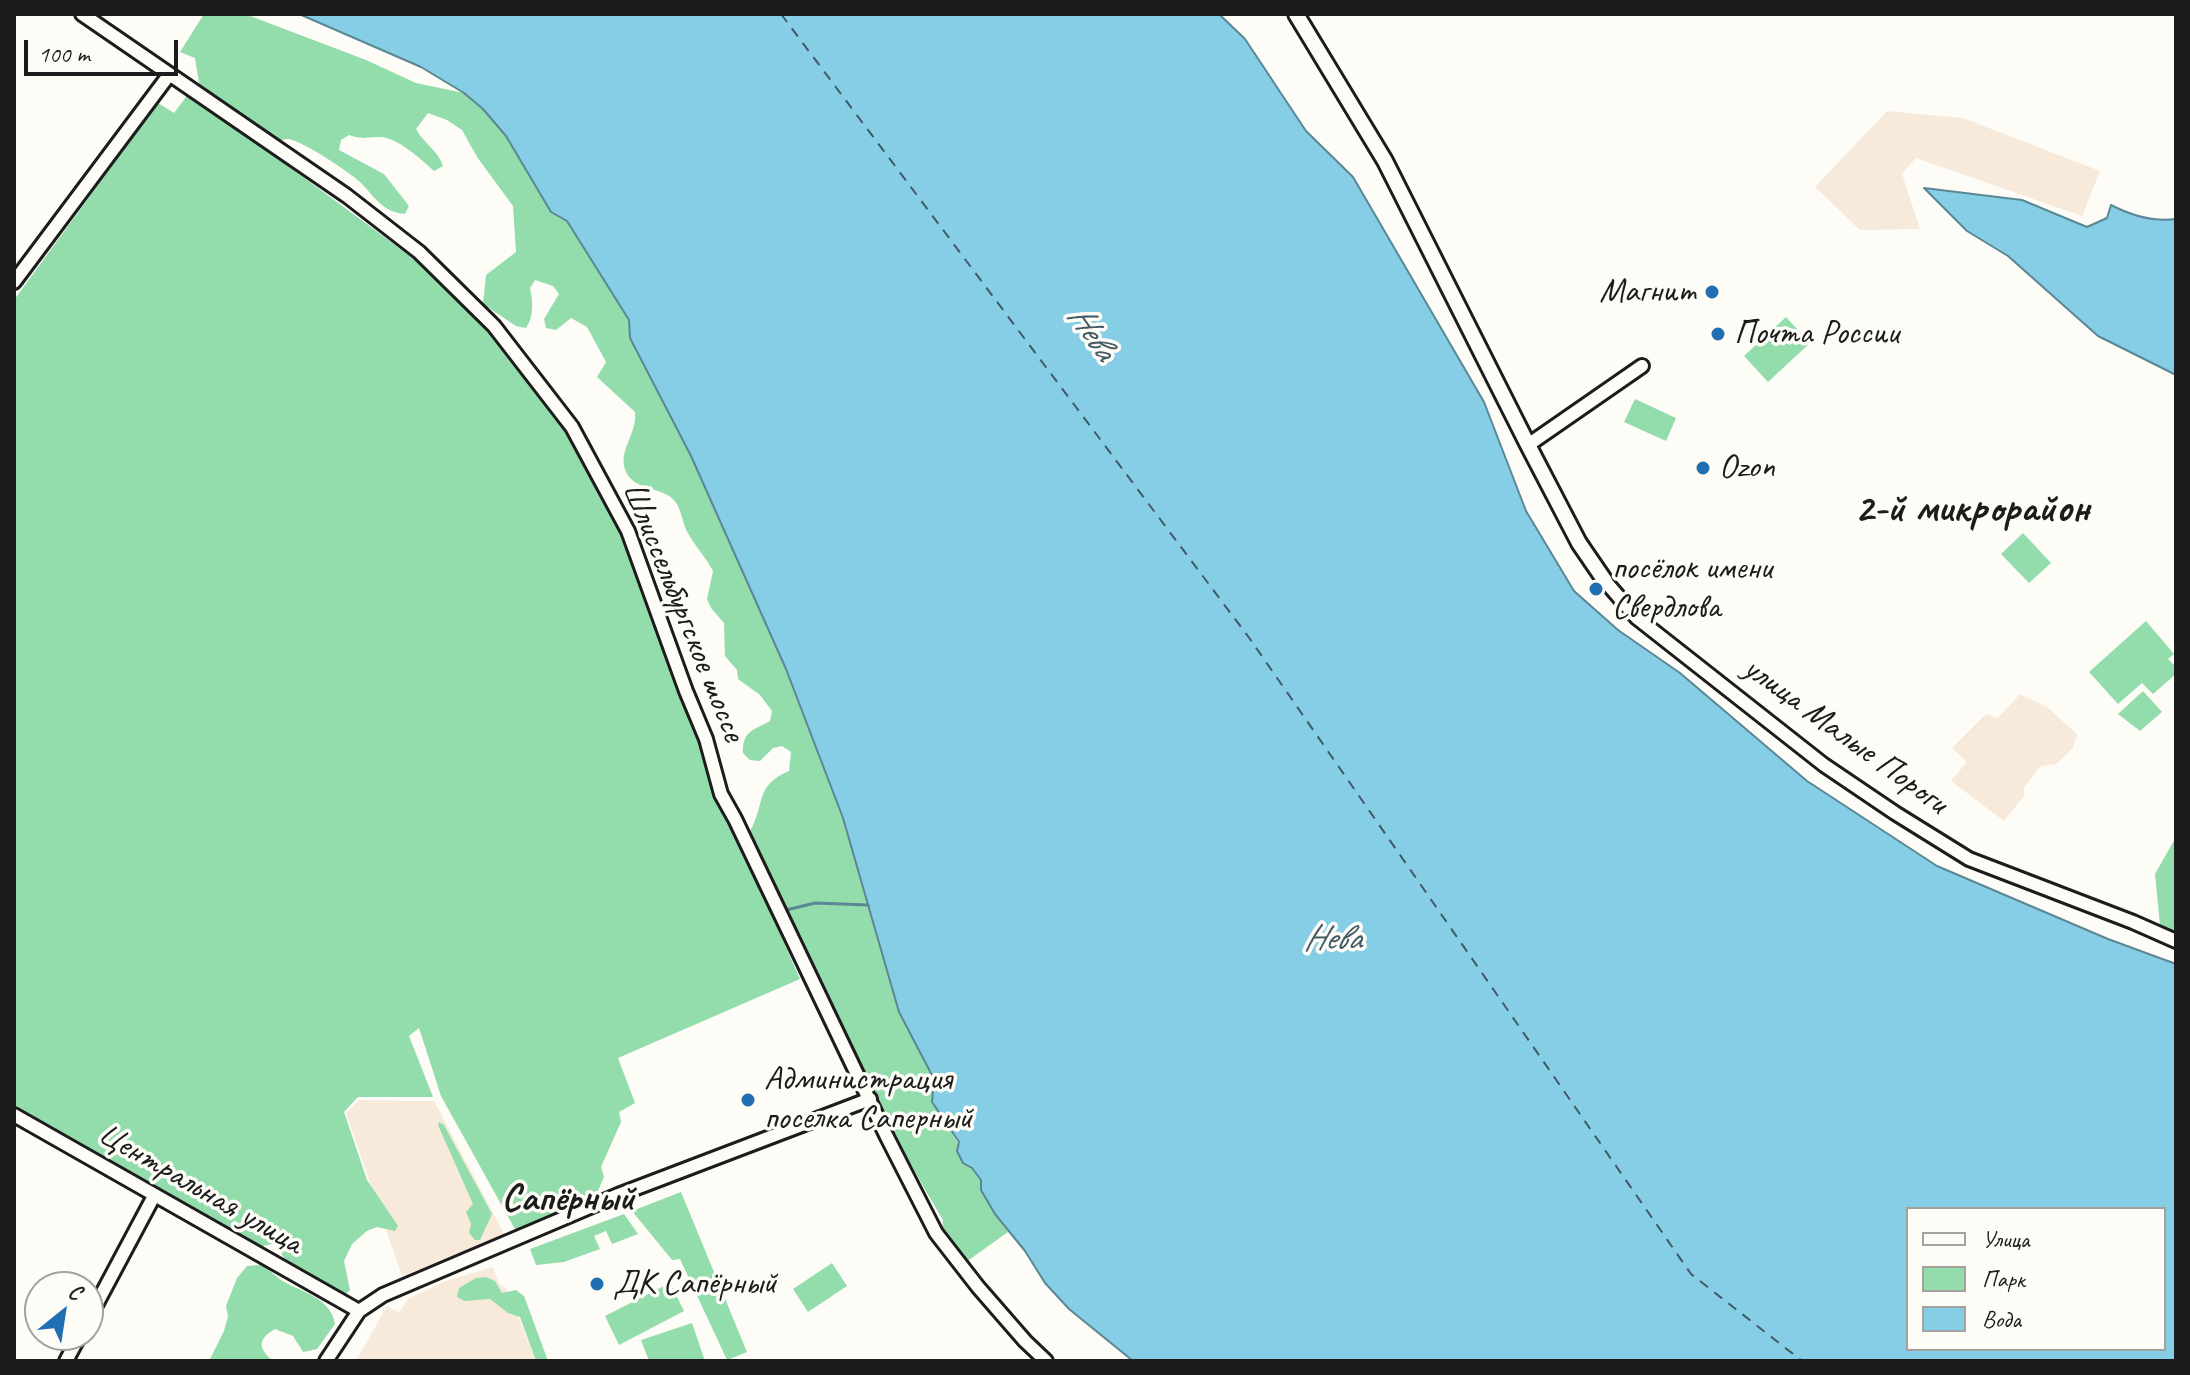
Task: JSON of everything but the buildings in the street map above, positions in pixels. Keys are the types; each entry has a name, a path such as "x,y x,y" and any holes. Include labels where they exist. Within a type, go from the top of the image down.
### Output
{"street":[{"name":"Шлиссельбургское шоссе","path":"82,14 347,196 419,252 494,326 572,427 628,531 706,739 721,794 936,1233 978,1287 1046,1361"},
{"name":"улица Малые Пороги","path":"1296,14 1385,161 1579,543 1605,581 1637,618 1824,765 1969,859 2176,941"},
{"path":"14,282 169,75"},
{"path":"1528,445 1642,366"},
{"path":"326,1361 359,1311 390,1291 610,1198 870,1099"},
{"name":"Центральная улица","path":"14,1115 359,1311"},
{"path":"104,1290 154,1196"}],"shaded area":[{"path":"1887,111 1963,118 2100,171 2082,216 1916,158 1902,174 1920,229 1860,230 1815,187"},
{"path":"2020,694 2047,707 2077,734 2073,748 2056,764 2041,766 2024,787 2024,796 2004,821 1951,781 1967,762 1952,748 1986,714 1998,718"},
{"path":"359,1100 434,1101 506,1237 402,1276 346,1113"},
{"path":"493,1267 499,1284 507,1289 536,1361 356,1361 387,1306 399,1313 408,1299 446,1281"}],"green space":[{"path":"204,14 245,14 366,60 416,83 464,93 483,109 506,136 551,212 567,221 629,320 630,339 691,456 786,669 843,818 899,1012 934,1079 932,1102 981,1180 995,1214 1008,1232 966,1262 942,1230 943,1220 839,1028 750,831 765,789 789,771 791,752 782,746 773,748 760,761 750,760 743,753 747,735 770,721 772,711 760,695 738,679 737,670 725,656 724,623 707,599 713,571 687,531 677,504 668,496 632,480 627,474 624,459 634,427 635,412 597,377 606,362 587,327 571,318 556,330 546,328 544,319 559,294 553,286 535,280 530,288 532,309 526,328 516,326 483,304 486,275 516,252 513,206 477,157 462,130 428,113 416,129 441,160 443,166 434,171 409,150 387,138 349,135 341,140 339,150 384,174 409,206 405,214 390,210 354,177 326,158 295,141 276,141 201,95 195,58 180,52"},
{"path":"189,93 417,261 490,333 567,433 621,535 732,825 800,979 618,1058 635,1103 619,1112 621,1122 601,1167 604,1177 594,1200 516,1231 441,1096 419,1028 409,1036 433,1097 358,1097 344,1112 367,1180 398,1226 395,1231 377,1227 352,1244 344,1261 350,1290 343,1297 286,1261 281,1253 281,1243 253,1246 14,1105 14,300 158,103 174,113"},
{"path":"1786,317 1810,343 1768,382 1744,356"},
{"path":"1635,399 1676,418 1666,441 1624,422"},
{"path":"2023,533 2051,563 2029,583 2001,554"},
{"path":"2146,621 2174,654 2168,659 2176,667 2176,674 2153,694 2142,683 2118,704 2089,672"},
{"path":"2143,691 2162,712 2140,731 2118,714"},
{"path":"2176,837 2176,932 2160,926 2155,874"},
{"path":"439,1122 444,1125 492,1214 480,1240 475,1240 469,1233 471,1224 466,1212 473,1204"},
{"path":"681,1192 747,1352 727,1360 680,1259 672,1260 632,1211"},
{"path":"624,1214 638,1234 612,1244 606,1231 594,1236 600,1249 564,1262 536,1265 530,1249"},
{"path":"832,1263 847,1286 808,1312 793,1289"},
{"path":"247,1266 263,1266 328,1307 335,1324 317,1349 303,1352 293,1336 275,1329 262,1341 262,1349 273,1361 209,1361 224,1331 228,1316 226,1306 237,1278"},
{"path":"486,1277 495,1281 502,1293 516,1290 524,1296 548,1361 536,1361 520,1317 508,1313 490,1299 465,1301 457,1297 459,1288 476,1278"},
{"path":"670,1283 684,1311 619,1345 605,1316"},
{"path":"692,1323 705,1361 649,1361 641,1340"}],"water":[{"name":"Нева","path":"299,14 1219,14 1245,39 1306,131 1353,177 1484,402 1526,511 1574,591 1618,630 1680,673 1807,781 1937,866 2108,939 2176,964 2176,1361 1133,1361 1069,1309 1045,1283 1025,1251 995,1214 981,1190 981,1180 972,1168 963,1163 957,1151 959,1142 932,1102 934,1079 899,1012 843,818 786,669 691,456 630,338 629,320 567,221 551,212 506,136 483,109 464,93 421,67"},
{"path":"1924,188 2022,200 2087,227 2107,218 2111,205 2143,217 2176,219 2176,375 2098,336 2008,256 1967,231"}],"waterway":[{"path":"782,911 815,903 868,905"}],"ferry route":[{"path":"781,14 1250,639 1691,1274 1802,1361"}],"place":[{"name":"Магнит","path":"1712,292"},
{"name":"Почта России","path":"1718,334"},
{"name":"Ozon","path":"1703,468"},
{"name":"посёлок имени Свердлова","path":"1596,589"},
{"name":"Администрация поселка Саперный","path":"748,1100"},
{"name":"ДК Сапёрный","path":"597,1284"}],"district":[{"name":"2-й микрорайон","path":"1972,510"},
{"name":"Сапёрный","path":"568,1200"}]}
